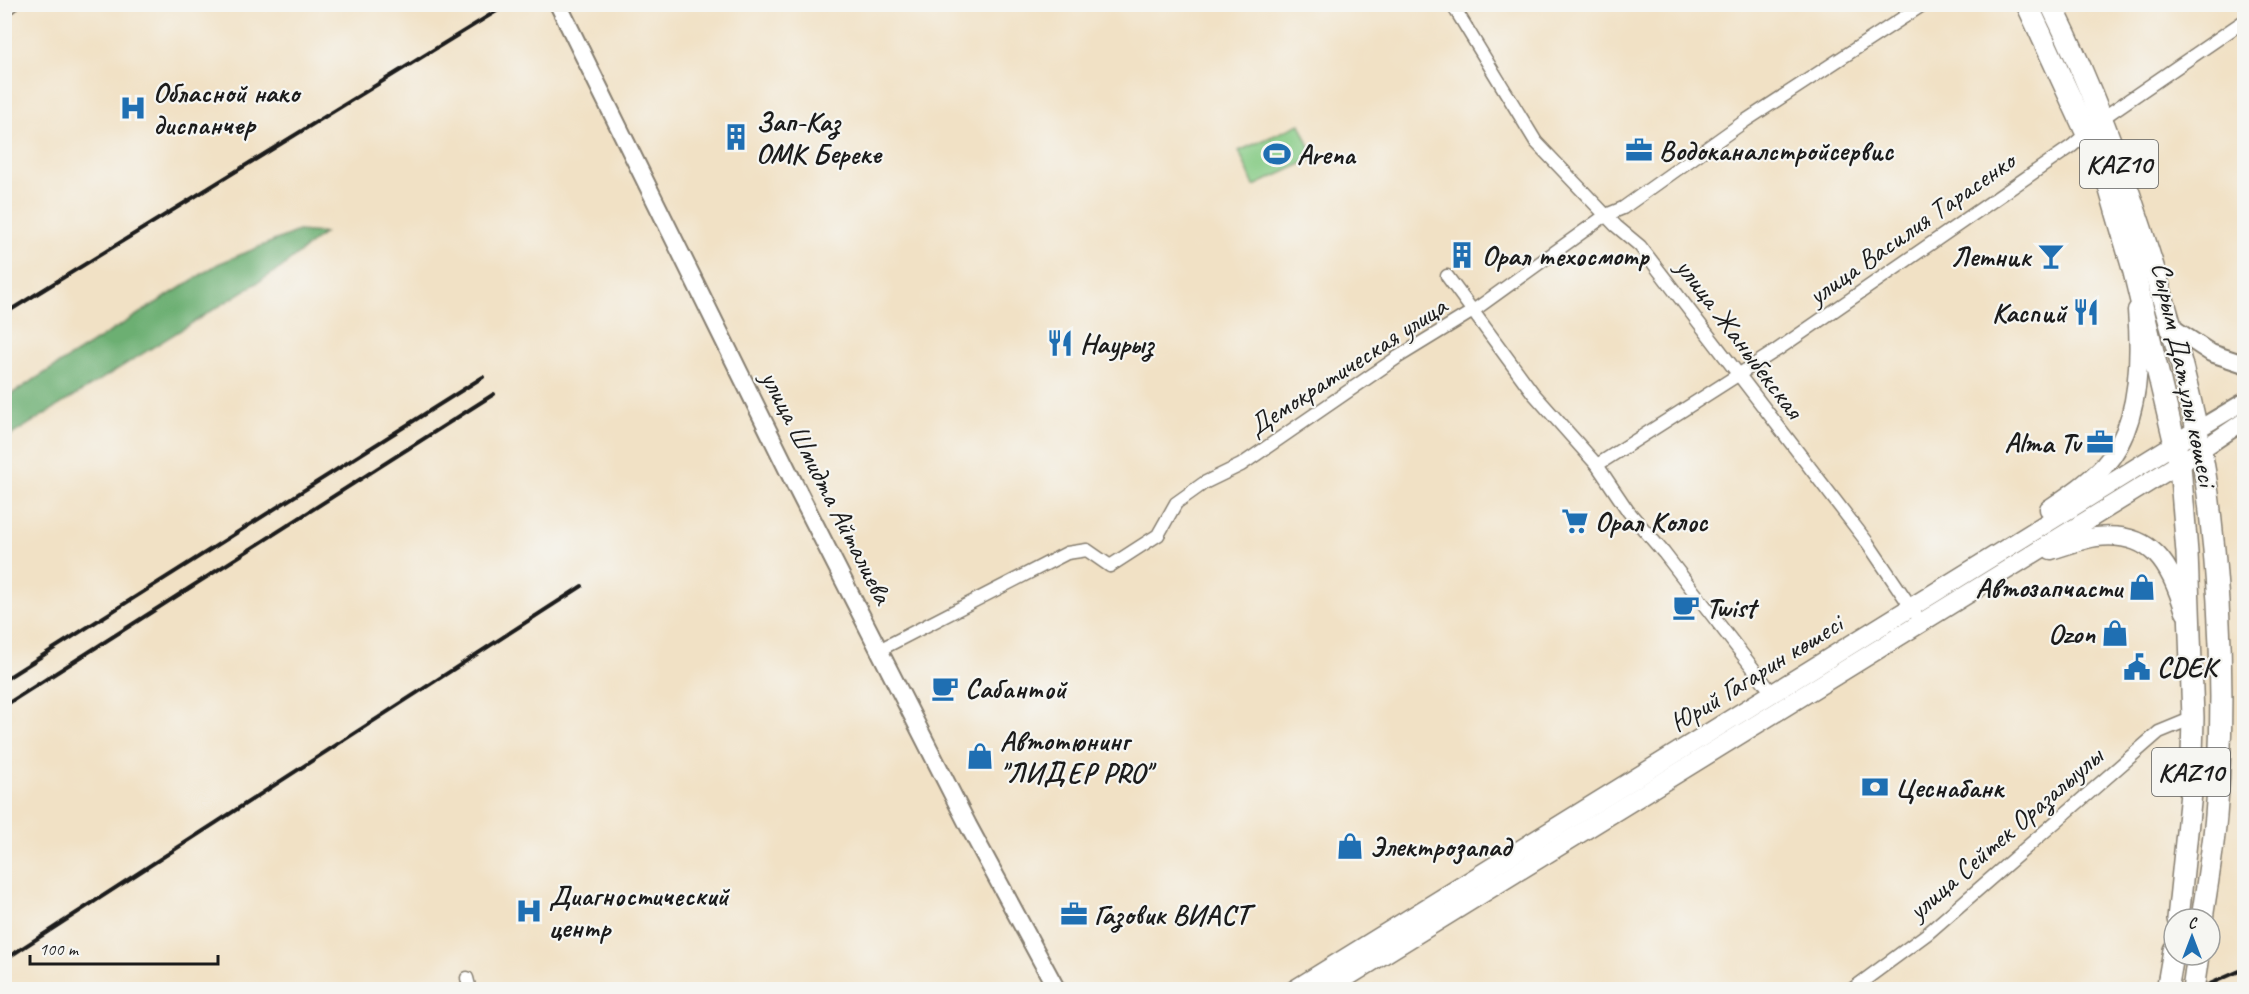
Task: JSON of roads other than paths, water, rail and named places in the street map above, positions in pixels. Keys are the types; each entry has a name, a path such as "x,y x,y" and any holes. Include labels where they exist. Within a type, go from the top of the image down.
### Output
{"highway":[{"name":"Сырым Датұлы көшесі","path":"2027,4 2095,126 2136,209 2173,328 2201,450 2208,495 2218,623 2220,725 2216,815 2204,907"},
{"name":"Сырым Датұлы көшесі","path":"2051,4 2095,126 2105,173 2134,272 2180,465 2193,718 2191,793 2179,907"},
{"path":"2190,625 2218,623"},
{"path":"2166,990 2171,967"},
{"path":"2193,990 2196,967"}],"main road":[{"path":"2006,549 2036,519 2105,465 2123,437 2137,375 2138,323 2134,272"},
{"name":"Юрий Гагарин көшесі","path":"1326,990 1916,614 2006,549 2197,430"},
{"name":"Юрий Гагарин көшесі","path":"1294,990 1773,694 1916,614 2032,554 2201,450"},
{"path":"2032,554 2098,537 2137,542 2157,554 2169,569 2190,625"}],"street":[{"path":"4,7 9,4"},
{"name":"улица Шмидта Айталиева","path":"558,4 730,356 968,825 1057,990"},
{"name":"улица Жаныбекская","path":"1452,4 1536,142 1606,215 1640,246 1737,376 1864,538 1916,614"},
{"name":"Демократическая улица","path":"879,650 1067,553 1087,550 1110,566 1158,535 1176,503 1204,483 1241,465 1398,357 1473,311 1606,215 1623,208 1745,121 1924,4"},
{"name":"улица Василия Тарасенко","path":"1597,465 1737,376 2072,146 2095,126 2244,21"},
{"path":"1448,276 1533,393 1597,465 1628,511 1664,553 1773,694"},
{"path":"2173,328 2211,353 2244,364"},
{"name":"Юрий Гагарин көшесі","path":"2197,430 2244,402"},
{"name":"Юрий Гагарин көшесі","path":"2201,450 2244,422"},
{"name":"улица Сейтек Оразалыулы","path":"1851,990 1927,934 2159,732 2193,718"}],"railway":[{"path":"4,314 508,4"},
{"path":"4,680 483,377"},
{"path":"4,706 494,394"},
{"path":"4,960 582,586"},
{"path":"2196,990 2244,969"}],"place":[{"name":"Обласной нако диспанчер","path":"133,108"},
{"name":"Зап-Каз ОМК Береке","path":"736,137"},
{"name":"Водоканалстройсервис","path":"1639,150"},
{"name":"Arena","path":"1277,154"},
{"name":"Орал техосмотр","path":"1462,255"},
{"name":"Летник","path":"2051,256"},
{"name":"Каспий","path":"2086,312"},
{"name":"Наурыз","path":"1060,343"},
{"name":"Alma Tv","path":"2100,442"},
{"name":"Орал Колос","path":"1575,521"},
{"name":"Автозапчасти","path":"2142,587"},
{"name":"Twist","path":"1686,607"},
{"name":"Ozon","path":"2115,633"},
{"name":"CDEK","path":"2137,667"},
{"name":"Сабантой","path":"945,688"},
{"name":"Автотюнинг \"ЛИДЕР PRO\"","path":"980,756"},
{"name":"Цеснабанк","path":"1875,787"},
{"name":"Электрозапад","path":"1350,846"},
{"name":"Диагностический центр","path":"529,911"},
{"name":"Газовик ВИАСТ","path":"1074,914"}]}
